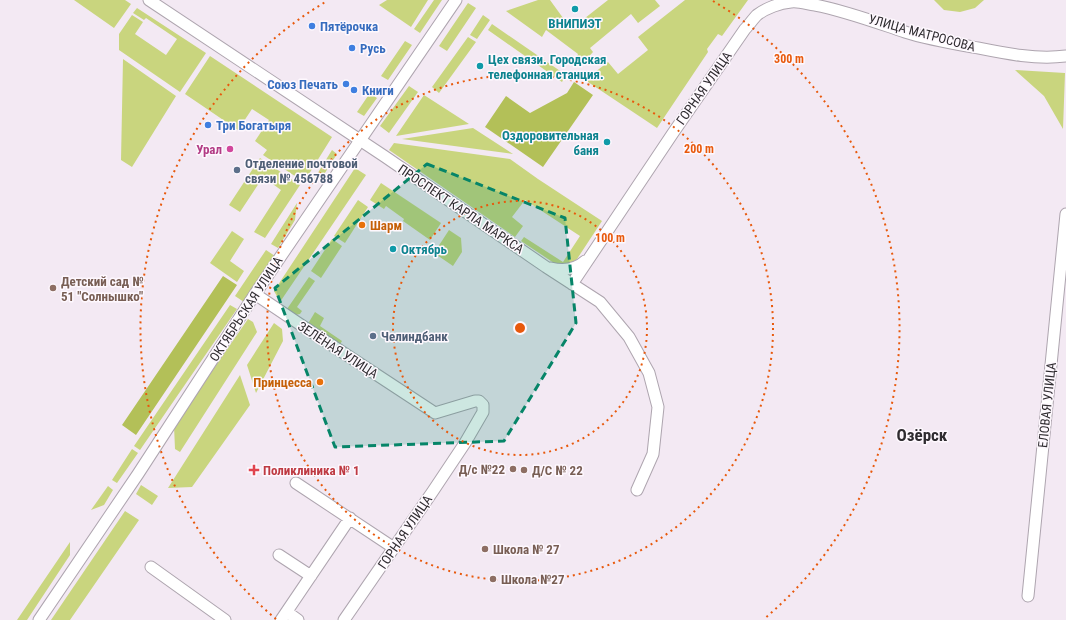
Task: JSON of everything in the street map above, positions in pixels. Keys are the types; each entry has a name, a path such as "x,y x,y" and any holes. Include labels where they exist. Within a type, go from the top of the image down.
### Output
{"street":[{"name":"ПРОСПЕКТ КАРЛА МАРКСА","path":"149,0 600,302 629,338 649,373 658,407 653,454 637,490"},
{"name":"ОКТЯБРЬСКАЯ УЛИЦА","path":"39,620 138,474 255,294 456,0"},
{"name":"ГОРНАЯ УЛИЦА","path":"572,284 745,29 758,15 767,9 792,2 804,3"},
{"name":"УЛИЦА МАТРОСОВА","path":"804,3 827,8 948,43 1006,54 1045,57 1066,56"},
{"name":"ЕЛОВАЯ УЛИЦА","path":"1028,596 1066,214"},
{"path":"546,267 558,270 575,268 589,257"},
{"name":"ЗЕЛЁНАЯ УЛИЦА","path":"255,294 435,413 479,401 483,405 483,412 465,443"},
{"name":"ГОРНАЯ УЛИЦА","path":"344,620 465,443"},
{"path":"296,483 394,548"},
{"path":"298,620 284,616 350,518"},
{"path":"279,555 311,576"},
{"path":"151,567 226,620"}],"highlighted area":[{"path":"427,164 565,218 576,323 504,441 335,447 275,288"}],"green space":[{"path":"74,0 125,0 131,4 114,28"},
{"path":"387,0 428,0 411,27 379,5"},
{"path":"434,0 442,0 420,33 414,29"},
{"path":"538,0 550,0 571,29 608,0 655,0 660,6 638,23 631,14 590,48 593,52 582,64 576,59 578,54 546,30 542,37 506,11"},
{"path":"685,0 748,0 722,36 718,34 707,49 708,52 657,128 585,80 608,62 618,74 648,50 638,37"},
{"path":"934,0 984,0 975,8 960,12 944,10"},
{"path":"468,3 476,8 447,51 439,46"},
{"path":"137,8 206,53 180,92 119,50 119,34 132,15 143,22 135,34 166,55 177,39 146,18 144,20 133,13"},
{"path":"483,15 490,20 477,39 470,35"},
{"path":"492,24 566,75 562,82 488,30"},
{"path":"468,37 476,42 439,93 432,87"},
{"path":"405,41 412,45 388,80 381,76"},
{"path":"210,56 332,137 304,182 263,155 267,150 255,141 269,120 252,109 238,130 185,94"},
{"path":"123,59 176,96 132,167 121,160"},
{"path":"1015,70 1065,73 1063,129 1044,96"},
{"path":"574,82 593,95 543,167 485,127 506,96 530,113 567,93"},
{"path":"409,86 418,92 389,133 380,126"},
{"path":"370,93 377,98 364,116 357,112"},
{"path":"424,95 469,124 396,136"},
{"path":"473,128 513,154 402,139"},
{"path":"394,143 510,159 602,221 577,259 568,265 554,263 521,241 524,237 563,262 580,236 525,200 512,217 523,226 515,237 389,150"},
{"path":"332,150 337,154 323,176 311,184"},
{"path":"260,158 300,185 265,238 254,232 281,190 263,177 240,212 229,205"},
{"path":"355,168 366,175 280,302 274,291"},
{"path":"381,183 441,223 430,240 403,221 404,219 386,206 384,209 370,200"},
{"path":"358,200 368,207 345,243 334,236"},
{"path":"297,203 295,220 278,248 271,244"},
{"path":"449,230 461,238 462,252 453,266 434,253"},
{"path":"232,231 244,239 230,261 244,271 237,282 210,263"},
{"path":"332,239 342,246 321,278 311,271"},
{"path":"266,250 275,256 244,302 235,296"},
{"path":"223,276 237,285 136,435 122,425"},
{"path":"309,277 315,281 297,307 302,311 300,314 295,315 287,309"},
{"path":"230,305 237,309 140,450 134,446"},
{"path":"315,312 324,318 320,326 342,341 339,346 308,325"},
{"path":"248,319 253,322 257,332 180,452 175,449 174,426"},
{"path":"274,323 282,329 283,341 256,393 247,365"},
{"path":"240,375 250,405 192,487 168,488"},
{"path":"132,449 138,453 117,483 112,480"},
{"path":"141,485 158,496 152,505 136,494"},
{"path":"108,486 113,490 104,505 91,510"},
{"path":"125,511 139,520 70,620 51,620"},
{"path":"70,542 70,555 27,620 17,620"}],"place":[{"name":"ВНИПИЭТ","path":"575,9"},
{"name":"Пятёрочка","path":"312,26"},
{"name":"Русь","path":"352,48"},
{"name":"Цех связи. Городская телефонная станция.","path":"480,66"},
{"name":"Союз Печать","path":"346,84"},
{"name":"Книги","path":"354,90"},
{"name":"Три Богатыря","path":"208,125"},
{"name":"Оздоровительная баня","path":"607,142"},
{"name":"Урал","path":"230,149"},
{"name":"Отделение почтовой связи № 456788","path":"237,170"},
{"name":"Шарм","path":"362,225"},
{"name":"Октябрь","path":"393,249"},
{"name":"Детский сад № 51 \"Солнышко\"","path":"53,288"},
{"name":"Челиндбанк","path":"373,336"},
{"name":"Принцесса","path":"320,382"},
{"name":"Д/с №22","path":"513,469"},
{"name":"Поликлиника № 1","path":"254,470"},
{"name":"Д/С № 22","path":"524,470"},
{"name":"Школа № 27","path":"485,549"},
{"name":"Школа №27","path":"493,579"}],"district":[{"name":"Озёрск","path":"922,435"}]}
